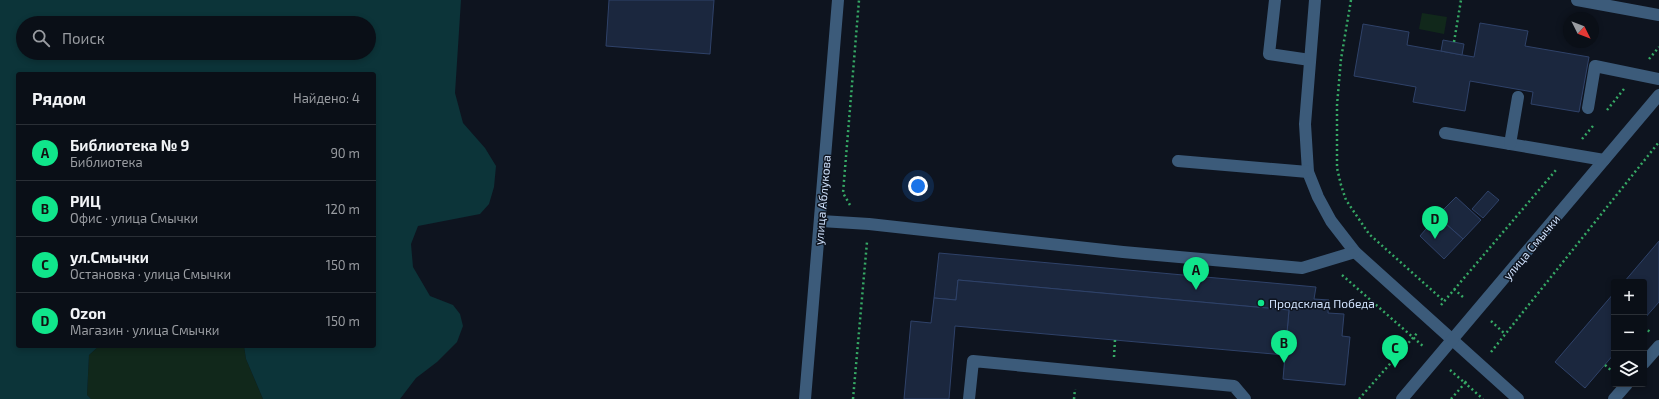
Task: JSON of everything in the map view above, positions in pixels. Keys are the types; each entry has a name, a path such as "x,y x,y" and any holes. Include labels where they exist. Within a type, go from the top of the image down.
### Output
{"street":[{"name":"улица Аблукова","path":"805,399 821,221 838,0"},
{"path":"1275,0 1269,54 1310,60"},
{"path":"1315,0 1305,124 1308,172 1318,197 1331,221 1355,252 1518,399"},
{"path":"1577,0 1659,15"},
{"path":"1588,108 1595,66 1659,79"},
{"name":"улица Смычки","path":"1402,399 1659,95"},
{"path":"1510,144 1518,97"},
{"path":"1445,133 1604,160"},
{"path":"1178,161 1308,172"},
{"path":"821,221 869,224 1115,251 1302,268 1355,252"},
{"path":"1647,360 1659,346"},
{"path":"969,399 973,361 1234,386 1245,399"},
{"path":"1614,399 1624,387"}],"path":[{"path":"858,207 851,206 843,193 859,0"},
{"path":"1351,0 1341,59 1338,105 1337,168 1341,185 1346,200 1369,234 1444,301"},
{"path":"1454,42 1461,0"},
{"path":"1604,113 1659,47"},
{"path":"1359,399 1595,124"},
{"path":"1492,351 1659,142"},
{"path":"853,399 869,224"},
{"path":"1326,261 1412,338"},
{"path":"1113,363 1115,340"},
{"path":"1605,365 1611,370"},
{"path":"1451,399 1465,383 1483,399"}],"shaded area":[{"path":"0,0 461,0 455,93 463,123 485,148 496,166 494,187 489,204 480,214 418,226 411,244 413,267 430,296 453,305 460,314 463,326 457,342 437,362 416,378 400,399 263,399 246,359 244,348 376,348 376,72 16,72 16,348 97,348 89,355 87,395 91,399 0,399"},
{"path":"1422,13 1447,17 1444,34 1419,29"},
{"path":"97,348 244,348 246,359 263,399 91,399 87,395 89,355"}],"building":[{"path":"609,0 714,0 710,54 606,46"},
{"path":"1480,23 1528,31 1525,46 1589,57 1579,112 1531,104 1533,92 1470,81 1465,111 1413,102 1416,87 1354,76 1363,24 1409,32 1407,45 1474,57"},
{"path":"1443,40 1464,44 1462,55 1441,51"},
{"path":"1488,191 1499,200 1483,218 1472,209"},
{"path":"1456,197 1481,220 1463,239 1437,216"},
{"path":"1437,216 1463,239 1444,259 1420,236"},
{"path":"1659,241 1659,302 1647,316 1647,279 1627,279"},
{"path":"939,253 1316,287 1314,299 1329,300 1328,313 1344,314 1342,336 1350,337 1345,385 1283,379 1289,310 958,280 956,300 934,298"},
{"path":"958,280 1289,310 1285,355 955,326 949,399 904,399 911,321 931,323 934,298 956,300"},
{"path":"1611,297 1611,358 1585,388 1555,362"}],"place":[{"name":"Ozon","path":"1435,239"},
{"name":"Библиотека № 9","path":"1196,290"},
{"name":"Продсклад Победа","path":"1261,303"},
{"name":"РИЦ","path":"1284,363"},
{"name":"ул.Смычки","path":"1395,368"}]}
